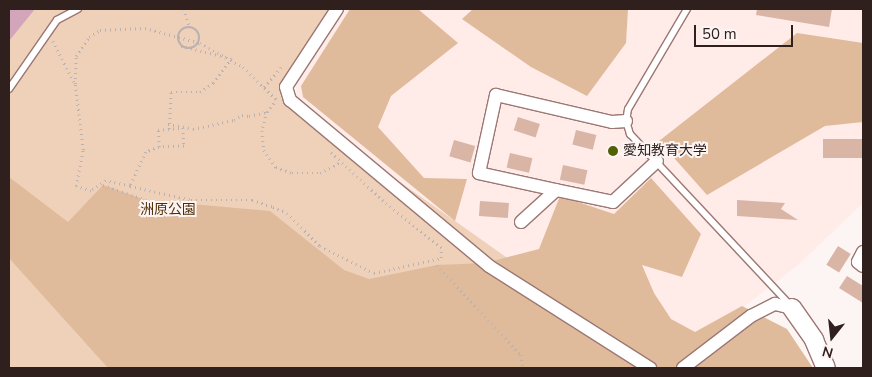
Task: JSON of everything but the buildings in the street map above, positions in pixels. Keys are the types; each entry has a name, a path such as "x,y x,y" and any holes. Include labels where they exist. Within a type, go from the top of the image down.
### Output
{"street":[{"path":"338,9 286,87 290,100 490,266 650,368"},
{"path":"626,121 612,122 496,95 479,173 613,202 657,161"},
{"path":"521,222 556,190"},
{"path":"863,252 858,262 863,266"},
{"path":"683,368 752,316 775,304 792,308 814,340 826,368"}],"lane":[{"path":"9,89 57,20 78,9"},
{"path":"687,9 628,109 626,121 630,134 792,308"}],"path":[{"path":"184,9 190,27 199,32 200,43 191,50 181,46 178,39 180,31 190,27"},
{"path":"283,107 264,86 231,58 200,43 144,28 100,30 88,37 76,56 75,84 83,150 76,186 91,191 106,181 190,200 252,200 287,213 320,246 374,273 442,258 441,248 329,150"},
{"path":"47,33 75,84"},
{"path":"181,46 231,58"},
{"path":"169,129 171,92 200,92 213,83 231,58"},
{"path":"264,86 282,66"},
{"path":"276,100 267,112 262,131 264,150 276,167 292,173 320,173 341,162"},
{"path":"168,124 193,129 242,115 267,112"},
{"path":"130,186 146,152 158,147 184,146 183,128 158,130 158,147"},
{"path":"103,185 146,200"},
{"path":"437,266 521,355 523,368"}],"shaded area":[{"path":"9,9 35,9 9,41"},
{"name":"愛知教育大学","path":"345,9 863,9 863,203 797,266 667,365 457,229 297,99 296,85"}],"green space":[{"name":"洲原公園","path":"9,9 330,9 280,87 281,98 663,368 9,368"},
{"path":"350,9 418,9 458,43 391,96 378,127 424,178 467,179 455,221 303,97 301,86"},
{"path":"473,9 628,9 626,43 587,96 531,67 462,19"},
{"path":"797,33 863,43 863,122 825,126 707,195 659,141"},
{"path":"9,177 68,222 103,185 146,200 270,211 344,270 369,279 437,265 485,263 539,249 560,196 614,214 651,178 701,234 682,277 642,265 654,293 671,319 695,332 742,306 787,329 813,368 108,368 9,258"}],"place":[{"name":"愛知教育大学","path":"613,151"}]}
